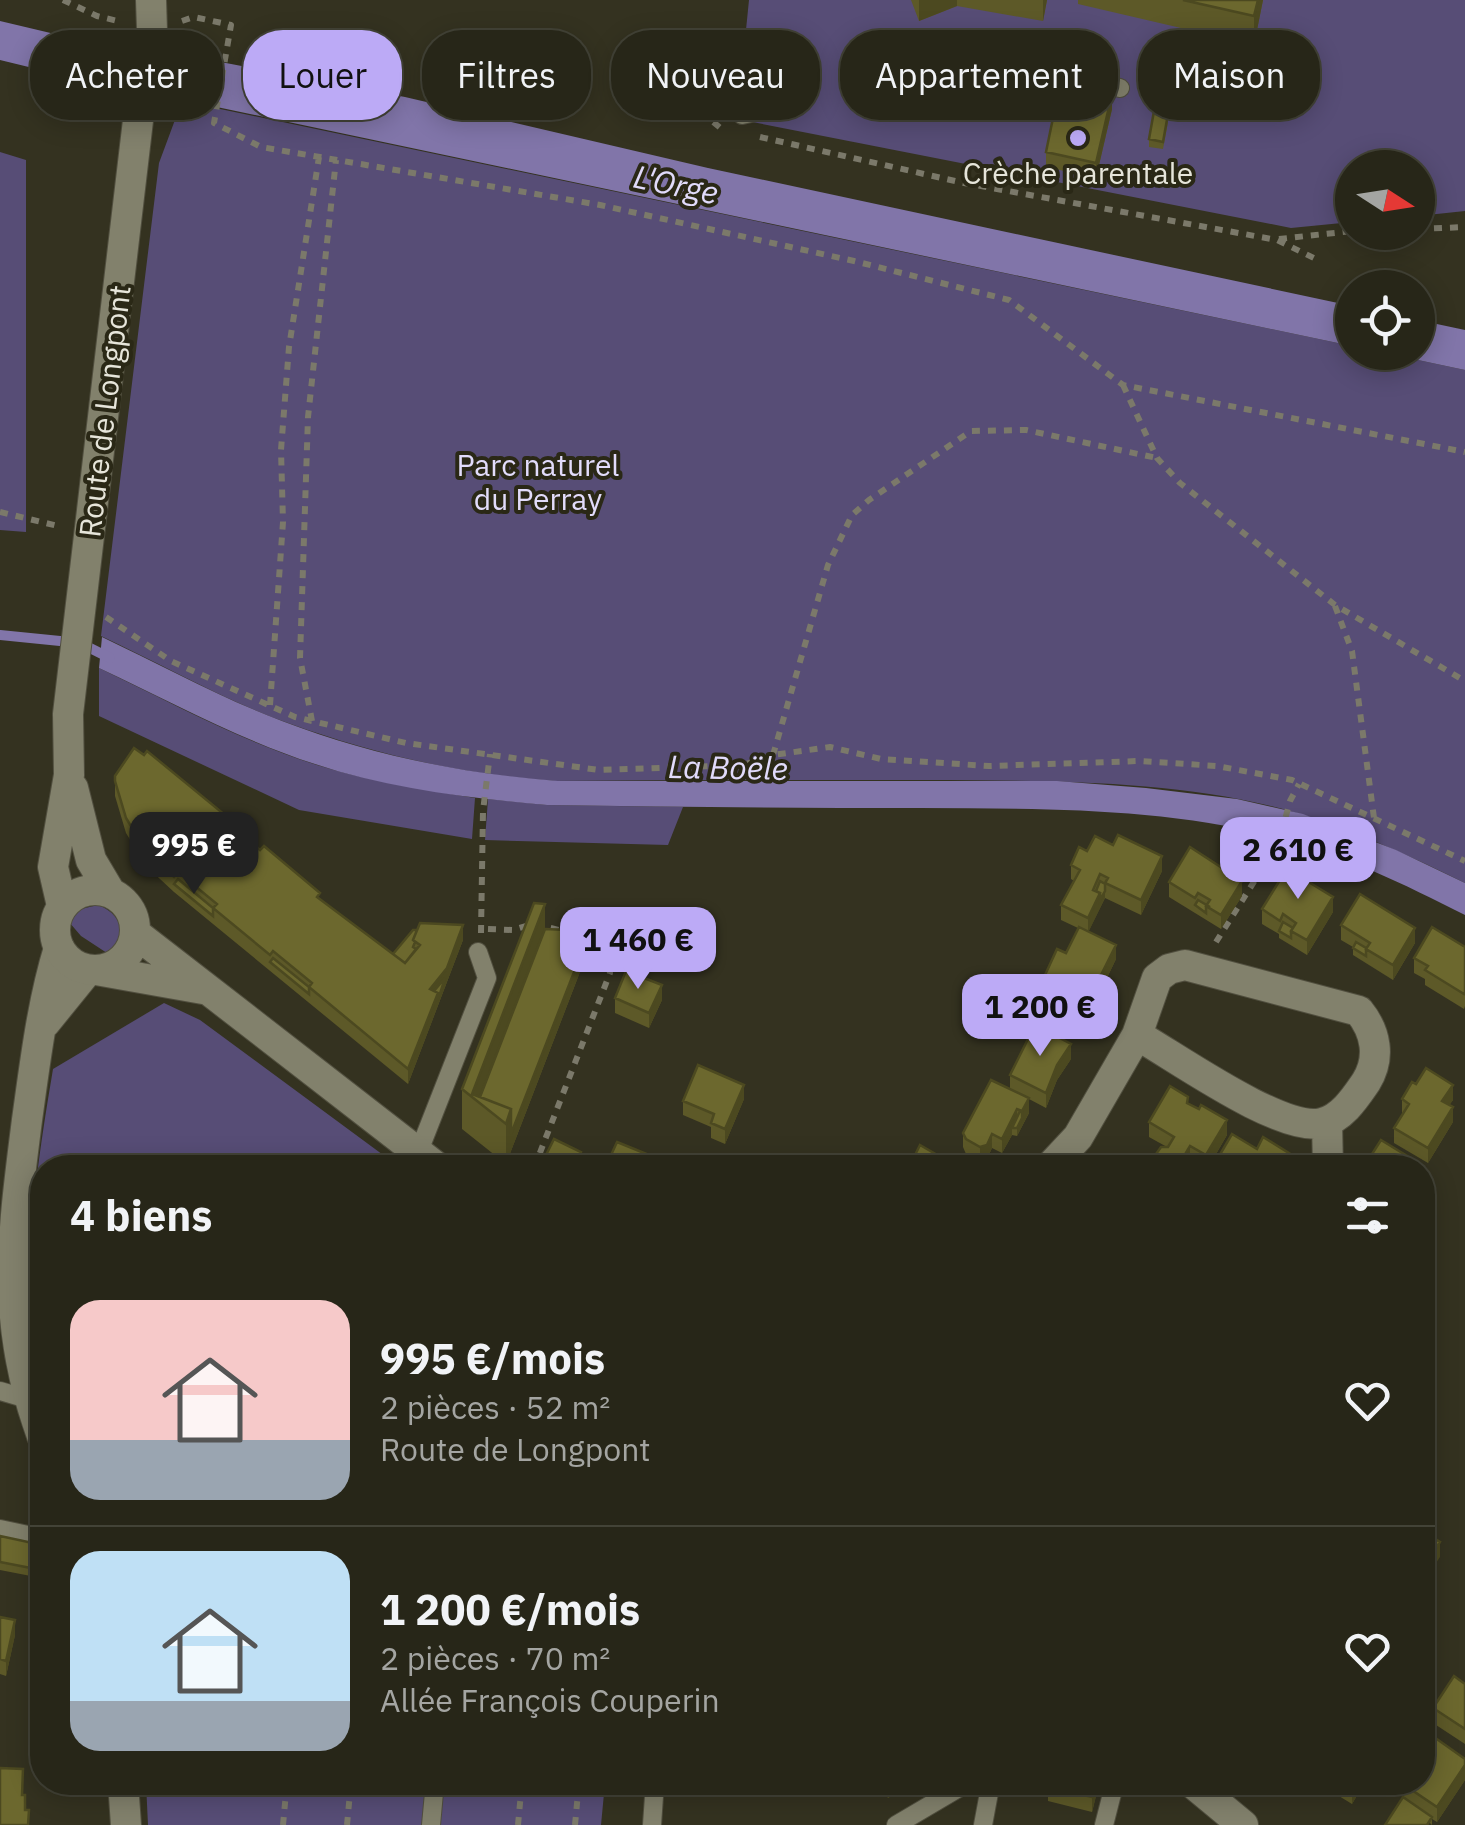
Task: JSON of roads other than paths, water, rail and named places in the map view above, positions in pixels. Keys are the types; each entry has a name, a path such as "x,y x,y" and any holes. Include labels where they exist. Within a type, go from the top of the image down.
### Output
{"main road":[{"name":"Route de Longpont","path":"110,892 90,860 70,775 68,714 151,26"},
{"name":"Route de Longpont","path":"62,906 53,867 70,775"},
{"path":"30,1396 15,1338 11,1260 36,1053 59,948 54,927 62,906 83,891 110,892 130,909 135,934 126,955 118,963 92,970 43,1025"},
{"path":"135,934 423,1155"},
{"path":"59,948 76,966 206,989"},
{"path":"1061,1155 1078,1137 1137,1034 1157,978 1169,969 1185,965 1200,968 1359,1012 1371,1027 1375,1049 1372,1072 1351,1104 1326,1122 1304,1126 1278,1117 1137,1034"},
{"path":"1326,1122 1327,1155"},
{"path":"124,1795 126,1825"},
{"path":"1207,1795 1243,1825"}],"lane":[{"path":"740,124 749,120"},
{"path":"429,1155 487,978 478,952"},
{"path":"0,1392 30,1400"},
{"path":"0,1529 30,1535"},
{"path":"431,1825 433,1795"},
{"path":"652,1825 654,1795"},
{"path":"896,1825 947,1795"},
{"path":"983,1825 989,1795"},
{"path":"1104,1825 1112,1795"}],"water":[{"name":"L'Orge","path":"0,21 38,30 30,30 30,67 0,60"},
{"name":"L'Orge","path":"223,62 243,66 243,113 223,108"},
{"name":"L'Orge","path":"402,96 405,97 422,101 422,120 503,120 708,168 1335,302 1335,342 278,120 402,120"},
{"path":"1435,324 1465,330 1465,370 1435,364"},
{"path":"102,637 236,702 316,733 418,761 488,773 558,781 1057,781 1237,799 1303,814 1396,850 1465,883 1465,915 1325,852 1276,837 1188,820 1054,810 547,805 401,786 343,773 287,754 99,668"}],"waterway":[{"name":"La Boële","path":"0,635 80,643 110,658"}],"place":[{"name":"Crèche parentale","path":"1078,138"}],"park label":[{"name":"Parc naturel du Perray","path":"538,481"}]}
